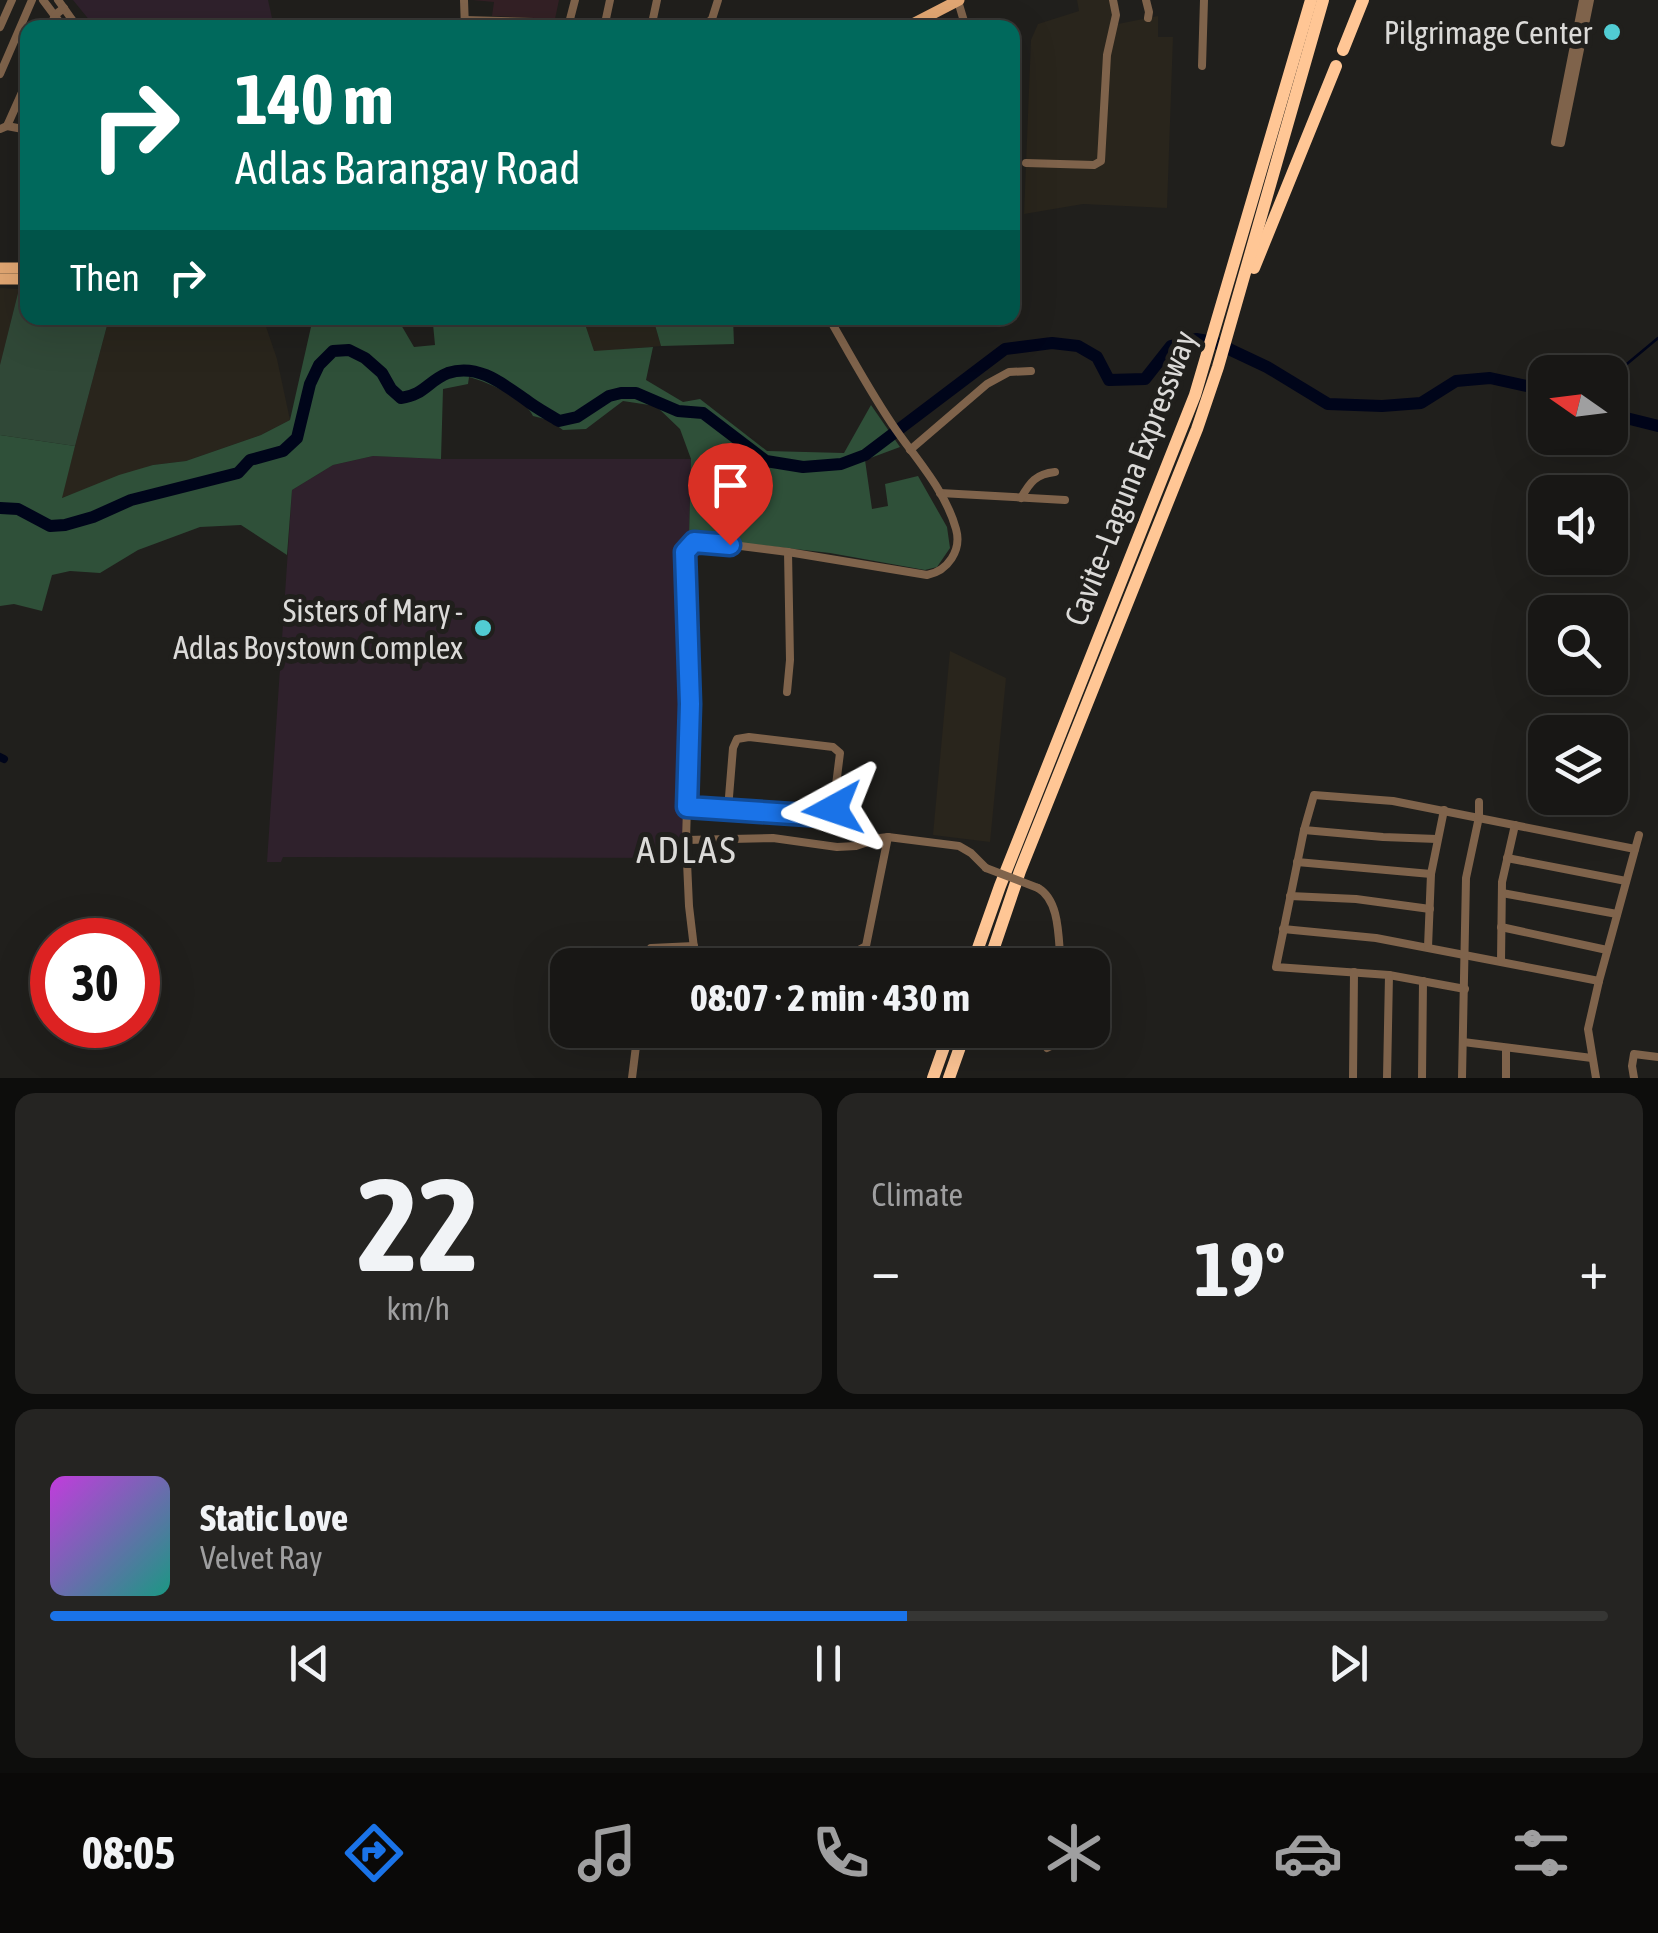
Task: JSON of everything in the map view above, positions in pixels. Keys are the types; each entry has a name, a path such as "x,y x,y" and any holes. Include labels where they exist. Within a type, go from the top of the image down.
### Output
{"highway":[{"name":"Cavite–Laguna Expressway","path":"994,948 1020,870 1197,429 1310,0"},
{"name":"Cavite–Laguna Expressway","path":"1222,329 1323,0"},
{"path":"1343,50 1363,0"},
{"path":"1222,329 1336,66"},
{"name":"Cavite–Laguna Expressway","path":"978,948 1177,444 1212,365"},
{"path":"933,1078 944,1048"},
{"path":"949,1078 960,1048"}],"main road":[{"path":"920,20 959,0"}],"street":[{"path":"0,26 12,0"},
{"path":"43,0 58,20"},
{"path":"1026,163 1094,165 1101,161 1107,55 1116,15 1113,0"},
{"path":"1146,0 1148,18"},
{"path":"1202,66 1204,0"},
{"path":"1558,142 1587,0"},
{"path":"53,20 62,4"},
{"path":"0,74 20,28"},
{"path":"4,128 20,95"},
{"path":"651,948 694,946 686,840 690,704 685,552 694,542 701,542 928,575 944,569 958,541 940,493 892,424 832,325"},
{"path":"907,446 987,384 1009,372 1030,371"},
{"path":"1021,498 1036,477 1055,472"},
{"path":"940,493 1066,500"},
{"path":"787,692 788,552"},
{"path":"687,807 830,814 840,753 833,747 749,736 736,740 728,809"},
{"path":"1465,988 1390,975 1276,967 1314,795 1393,801 1635,849"},
{"path":"1462,1078 1466,878 1479,802"},
{"path":"1428,947 1431,874 1444,810"},
{"path":"1501,961 1502,893 1515,825"},
{"path":"1304,830 1437,839"},
{"path":"1596,1078 1588,1028 1639,835"},
{"path":"686,840 773,838 837,848 888,838 958,846 971,852 986,868 1046,892 1053,906 1059,948"},
{"path":"862,948 866,946 888,838"},
{"path":"1508,858 1626,881"},
{"path":"1297,862 1431,874"},
{"path":"1502,893 1617,914"},
{"path":"1290,896 1430,910"},
{"path":"1501,928 1608,950"},
{"path":"1284,929 1376,938 1599,982"},
{"path":"1353,1078 1354,972"},
{"path":"1387,1078 1390,975"},
{"path":"1422,1078 1423,981"},
{"path":"1463,1042 1592,1058"},
{"path":"632,1078 636,1048"},
{"path":"1506,1048 1506,1078"},
{"path":"1634,1078 1634,1054 1658,1058"}],"shaded area":[{"path":"73,0 268,0 272,20 89,20"},
{"path":"472,0 559,0 555,19 492,16 494,2"},
{"path":"1077,0 1117,0 1118,24 1158,16 1158,37 1173,37 1167,208 1083,204 1024,214 1031,40 1038,24 1079,11"},
{"path":"0,288 19,289 0,365"},
{"path":"107,325 265,325 290,420 261,435 186,461 153,465 61,498"},
{"path":"585,325 655,325 661,346 594,352"},
{"name":"Sisters of Mary - Adlas Boystown Complex","path":"373,456 691,459 689,537 682,539 685,689 679,695 677,725 685,726 679,858 283,857 281,862 267,862 292,490 333,465"},
{"path":"950,651 1006,678 990,842 933,835"}],"green space":[{"path":"19,289 20,325 107,325 75,446 0,435 0,365"},
{"path":"311,325 401,325 414,347 435,345 433,325 585,325 594,351 653,347 646,380 683,402 700,399 767,451 844,453 871,405 900,447 865,460 872,509 888,506 885,484 918,476 947,527 950,548 937,567 925,570 830,553 689,537 691,459 680,429 656,406 623,401 586,429 563,430 549,420 533,416 505,392 469,377 468,384 443,389 441,459 373,456 333,465 292,490 287,555 241,525 200,527 138,550 100,573 70,571 52,575 42,611 14,604 0,606 0,435 75,446 62,498 119,475 186,461 261,435 290,420"},
{"path":"655,325 733,325 734,344 661,346"}],"waterway":[{"path":"1628,363 1658,338"},
{"path":"0,508 18,509 50,526 65,525 131,500 238,473 250,460 283,451 297,438 310,384 319,365 333,351 349,350 365,358 401,398 415,394 448,373 470,371 499,382 559,421 577,417 609,396 636,393 678,411 703,413 766,461 803,467 841,464 865,455 1005,349 1052,343 1078,346 1097,357 1109,380 1145,379 1171,346 1196,339 1214,342 1267,367 1328,404 1421,403 1456,381 1490,378 1528,386"},
{"path":"1628,418 1658,426"},
{"path":"0,757 4,759"}],"place":[{"name":"Pilgrimage Center","path":"1612,32"},
{"name":"Sisters of Mary - Adlas Boystown Complex","path":"483,628"}],"district":[{"name":"ADLAS","path":"687,849"}],"route":[{"path":"730,545 694,542 685,552 690,704 687,807 822,816 833,809"}]}
